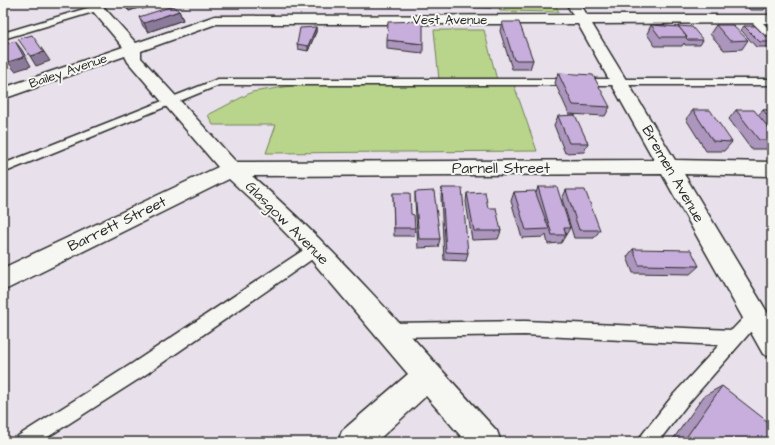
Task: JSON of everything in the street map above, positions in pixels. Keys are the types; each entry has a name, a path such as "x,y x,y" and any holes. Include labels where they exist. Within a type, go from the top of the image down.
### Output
{"street":[{"name":"Bremen Avenue","path":"573,3 772,345"},
{"name":"Glasgow Avenue","path":"95,5 133,49 133,59 170,101 231,169 275,208 316,249 486,442"},
{"name":"Vest Avenue","path":"133,49 215,20 273,14 583,20 772,19"},
{"name":"Bailey Avenue","path":"3,94 133,49"},
{"name":"Parnell Street","path":"231,169 669,167 772,169"},
{"name":"Barrett Street","path":"3,280 231,169"},
{"path":"353,442 427,376"}],"lane":[{"path":"3,36 95,5"},
{"path":"754,19 772,37"},
{"path":"3,169 218,82 772,82"},
{"path":"24,442 136,370 316,249"},
{"path":"647,442 680,400 755,316"},
{"path":"387,330 525,328 735,338"}],"green space":[{"path":"498,3 554,3 559,12 500,11"},
{"path":"434,30 484,30 497,80 439,80"},
{"path":"298,85 514,85 537,151 266,153 276,125 213,125 208,115 252,92"}],"building":[{"path":"123,3 139,3 127,7"},
{"path":"750,3 765,3 767,5 753,5"},
{"path":"173,6 179,11 144,23 139,17"},
{"path":"423,21 423,44 387,40 388,22"},
{"path":"502,22 519,22 533,60 514,60"},
{"path":"651,25 679,27 687,37 660,37"},
{"path":"716,25 732,25 748,40 730,41"},
{"path":"678,26 692,27 703,40 688,40"},
{"path":"744,26 755,26 765,36 772,36 772,42 760,42"},
{"path":"316,27 308,46 297,44 300,28"},
{"path":"32,35 44,52 30,56 18,39"},
{"path":"15,41 24,57 8,62 3,52 3,45"},
{"path":"558,73 593,75 610,107 573,105"},
{"path":"693,110 710,110 732,142 713,141"},
{"path":"736,110 754,110 772,132 772,140 759,140"},
{"path":"763,110 772,110 772,121"},
{"path":"575,115 588,143 569,143 558,116"},
{"path":"538,187 557,187 570,228 564,228 566,235 552,235"},
{"path":"442,188 462,188 468,253 446,252"},
{"path":"566,190 585,190 600,230 579,230"},
{"path":"434,191 440,239 419,239 415,192"},
{"path":"535,191 549,229 526,230 514,192"},
{"path":"485,192 488,208 496,208 501,231 474,231 467,193"},
{"path":"393,193 410,193 411,214 414,215 415,228 394,228"},
{"path":"633,249 691,250 699,266 639,265"},
{"path":"722,386 772,425 772,442 683,442"}]}
